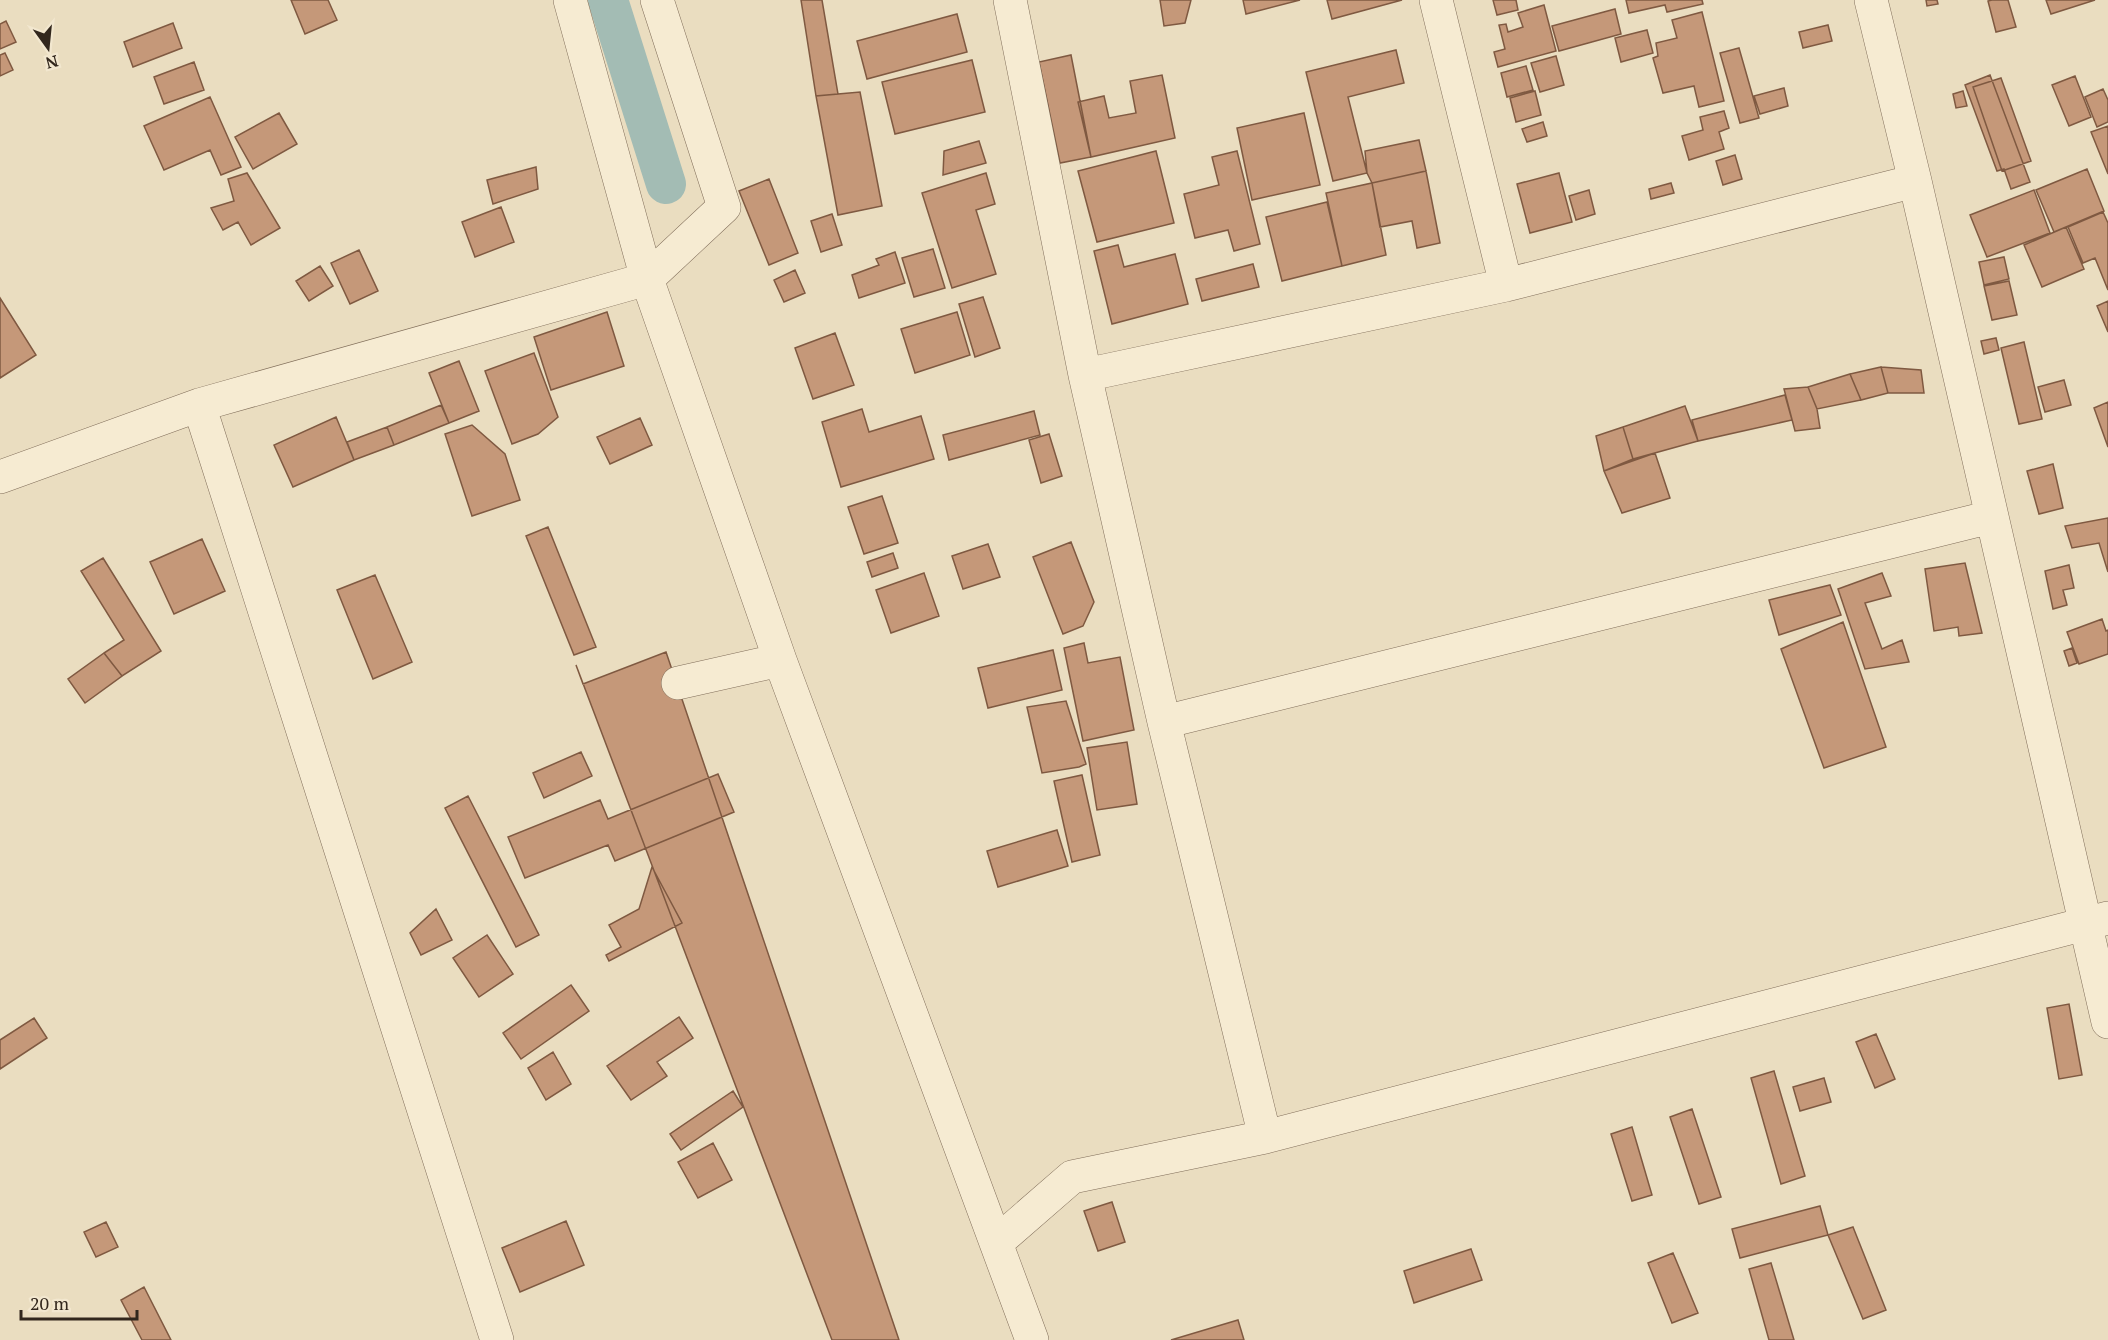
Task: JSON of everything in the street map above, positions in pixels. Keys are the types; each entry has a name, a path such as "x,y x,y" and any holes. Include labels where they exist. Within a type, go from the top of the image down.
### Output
{"street":[{"path":"570,0 647,279 780,660 996,1243 1026,1339"},
{"path":"0,477 199,405 647,279 724,207 657,0"},
{"path":"1010,0 1084,375 1164,722 1265,1137"},
{"path":"1436,0 1506,285"},
{"path":"1871,0 1916,181 1991,517 2096,921 2108,1022"},
{"path":"1084,375 1506,285 1916,181"},
{"path":"199,405 497,1340"},
{"path":"1164,722 1991,517"},
{"path":"678,683 780,660"},
{"path":"996,1243 1072,1177 1265,1137 2096,921"}],"building":[{"path":"291,0 328,0 337,20 305,34"},
{"path":"801,0 822,0 838,94 816,96"},
{"path":"1160,0 1191,0 1185,23 1164,26"},
{"path":"1243,0 1300,0 1246,14"},
{"path":"1327,0 1402,0 1332,19"},
{"path":"1493,0 1516,0 1518,10 1497,15"},
{"path":"1626,0 1702,0 1703,4 1667,12 1665,5 1629,13"},
{"path":"1926,0 1937,0 1938,4 1927,6"},
{"path":"2008,0 2016,27 1996,32 1988,1"},
{"path":"2046,0 2095,0 2051,14"},
{"path":"1544,5 1556,51 1498,67 1494,52 1505,49 1499,25 1506,24 1508,32 1523,27 1518,13"},
{"path":"1615,9 1621,34 1559,51 1552,26"},
{"path":"1702,12 1724,101 1699,107 1694,86 1663,93 1653,58 1658,56 1656,43 1677,38 1672,20"},
{"path":"957,14 967,52 867,79 857,41"},
{"path":"6,21 16,42 0,49 0,24"},
{"path":"173,23 182,48 133,67 124,42"},
{"path":"1828,25 1832,41 1803,48 1799,32"},
{"path":"1647,30 1653,53 1621,62 1615,38"},
{"path":"1739,48 1759,118 1740,123 1720,53"},
{"path":"1396,50 1404,83 1348,97 1367,173 1333,181 1306,72"},
{"path":"5,53 13,70 0,76 0,55"},
{"path":"1071,55 1091,157 1060,163 1039,62"},
{"path":"1556,56 1564,85 1540,92 1531,63"},
{"path":"972,60 985,112 895,134 882,82"},
{"path":"194,62 204,90 164,104 154,77"},
{"path":"1526,66 1533,90 1507,97 1501,73"},
{"path":"1162,75 1175,138 1091,157 1078,102 1104,96 1109,118 1136,113 1130,81"},
{"path":"1990,75 2030,182 2011,189 2004,169 1997,171 1965,85"},
{"path":"2075,76 2091,117 2069,126 2052,85"},
{"path":"2001,78 2031,161 2002,171 1973,87"},
{"path":"1784,88 1788,106 1760,114 1754,96"},
{"path":"2103,89 2108,100 2108,122 2097,127 2085,97"},
{"path":"1535,91 1541,115 1516,122 1510,98"},
{"path":"1963,91 1967,106 1956,108 1953,94"},
{"path":"860,92 882,206 838,215 816,96"},
{"path":"210,97 241,167 221,175 210,150 164,170 144,126"},
{"path":"1724,111 1729,128 1719,132 1724,149 1689,160 1682,136 1703,130 1700,117"},
{"path":"279,113 297,144 253,169 235,137"},
{"path":"1304,113 1320,185 1252,200 1237,128"},
{"path":"1543,122 1547,136 1527,142 1522,129"},
{"path":"2108,126 2108,174 2091,132"},
{"path":"1419,140 1426,171 1372,183 1367,173 1365,151"},
{"path":"979,141 986,163 943,175 944,151"},
{"path":"1156,151 1174,223 1097,242 1078,171"},
{"path":"1237,151 1260,244 1234,251 1228,230 1195,238 1184,194 1219,185 1212,157"},
{"path":"1735,155 1742,179 1723,185 1716,161"},
{"path":"536,167 538,189 493,204 487,180"},
{"path":"2087,169 2104,211 2054,232 2036,190"},
{"path":"1426,171 1440,243 1417,248 1412,221 1380,227 1372,183"},
{"path":"247,173 280,228 251,245 238,222 223,230 211,208 234,201 228,179"},
{"path":"986,173 995,204 976,210 996,274 952,288 922,193"},
{"path":"1559,173 1572,222 1530,233 1517,184"},
{"path":"769,179 798,253 769,265 739,191"},
{"path":"1372,183 1386,255 1342,266 1326,193"},
{"path":"1671,183 1674,193 1651,199 1649,189"},
{"path":"1589,190 1595,214 1576,220 1569,196"},
{"path":"2034,190 2050,233 1987,257 1970,215"},
{"path":"1327,202 1342,266 1282,281 1266,217"},
{"path":"501,207 514,242 475,257 462,222"},
{"path":"2103,212 2108,223 2108,290 2095,258 2083,263 2068,227"},
{"path":"832,214 842,245 821,252 811,221"},
{"path":"2066,227 2084,269 2042,287 2024,245"},
{"path":"1118,245 1124,267 1175,254 1188,304 1112,324 1094,251"},
{"path":"933,249 945,288 914,297 902,258"},
{"path":"359,250 378,291 350,304 331,263"},
{"path":"895,252 905,283 859,298 852,275 879,265 876,259"},
{"path":"2004,257 2009,279 1984,285 1979,262"},
{"path":"1253,264 1259,287 1202,301 1196,279"},
{"path":"320,266 333,286 309,301 296,281"},
{"path":"795,270 805,293 784,302 774,280"},
{"path":"2009,281 2017,315 1992,320 1984,286"},
{"path":"983,297 1000,348 975,357 959,304"},
{"path":"0,298 36,355 0,378"},
{"path":"2108,301 2108,332 2097,306"},
{"path":"607,312 624,366 551,390 534,337"},
{"path":"957,312 970,355 915,373 901,329"},
{"path":"835,333 854,385 813,399 795,348"},
{"path":"1996,338 1999,350 1984,354 1981,341"},
{"path":"2024,342 2042,419 2019,424 2001,348"},
{"path":"534,353 558,417 538,434 512,444 485,371"},
{"path":"459,361 479,411 449,423 429,373"},
{"path":"1881,367 1921,370 1924,393 1888,393"},
{"path":"1881,367 1888,393 1861,400 1850,374"},
{"path":"1850,374 1861,400 1817,409 1808,387"},
{"path":"2064,380 2071,405 2045,412 2038,387"},
{"path":"1808,387 1817,409 1820,428 1795,431 1784,389"},
{"path":"1785,395 1792,420 1698,441 1692,420"},
{"path":"2108,402 2108,447 2094,408"},
{"path":"441,405 449,423 394,445 387,427"},
{"path":"1685,406 1698,441 1633,459 1623,427"},
{"path":"862,409 869,432 921,416 934,459 841,487 822,422"},
{"path":"1034,411 1040,435 949,460 943,435"},
{"path":"336,417 354,460 293,487 274,445"},
{"path":"640,418 652,445 610,464 597,437"},
{"path":"472,425 505,454 520,500 472,516 445,434"},
{"path":"387,427 394,445 354,460 347,442"},
{"path":"1623,427 1633,459 1604,471 1596,436"},
{"path":"1049,434 1062,476 1041,483 1029,440"},
{"path":"1655,453 1670,498 1622,513 1604,471"},
{"path":"2053,464 2063,508 2039,514 2027,471"},
{"path":"882,496 898,543 864,554 848,507"},
{"path":"2108,518 2108,572 2099,543 2072,548 2065,526"},
{"path":"548,527 596,647 574,655 526,536"},
{"path":"202,539 225,591 174,614 150,562"},
{"path":"1071,542 1094,602 1083,626 1063,634 1033,557"},
{"path":"988,544 1000,577 963,589 952,556"},
{"path":"893,553 898,568 872,577 867,562"},
{"path":"103,558 161,651 122,676 104,653 124,640 81,571"},
{"path":"1965,563 1982,633 1959,636 1958,627 1934,631 1925,569"},
{"path":"2069,565 2074,588 2063,590 2067,605 2053,609 2045,571"},
{"path":"924,573 939,616 891,633 876,590"},
{"path":"1882,573 1891,596 1865,603 1882,649 1902,640 1909,662 1865,669 1838,589"},
{"path":"375,575 412,662 373,679 337,590"},
{"path":"1830,585 1841,615 1779,635 1769,600"},
{"path":"2102,619 2106,631 2108,630 2108,654 2079,664 2067,632"},
{"path":"1843,622 1886,747 1824,768 1781,649"},
{"path":"1084,643 1088,663 1120,657 1134,730 1083,741 1064,648"},
{"path":"2072,648 2077,663 2069,666 2064,651"},
{"path":"1053,650 1062,690 988,708 978,668"},
{"path":"666,652 899,1340 832,1340 583,684"},
{"path":"104,653 122,676 85,703 68,679"},
{"path":"1066,701 1086,764 1042,773 1027,707"},
{"path":"1127,742 1137,804 1097,810 1087,748"},
{"path":"581,752 592,776 544,798 533,773"},
{"path":"718,774 734,812 615,861 608,845 525,878 508,837 600,800 608,819"},
{"path":"1082,775 1100,855 1072,862 1054,781"},
{"path":"468,796 539,935 516,947 445,808"},
{"path":"1057,830 1068,866 998,887 987,851"},
{"path":"652,867 682,923 609,961 606,955 621,947 609,925 639,909"},
{"path":"436,909 452,940 421,955 410,933"},
{"path":"487,935 513,974 479,997 453,958"},
{"path":"571,985 589,1011 521,1059 503,1033"},
{"path":"2069,1004 2082,1075 2059,1079 2047,1008"},
{"path":"679,1017 693,1038 657,1062 667,1076 631,1100 607,1066"},
{"path":"34,1018 47,1038 0,1069 0,1040"},
{"path":"1876,1034 1895,1079 1875,1088 1856,1042"},
{"path":"553,1052 571,1084 546,1100 528,1068"},
{"path":"1774,1071 1805,1176 1781,1184 1751,1078"},
{"path":"1824,1078 1831,1102 1800,1111 1793,1087"},
{"path":"733,1091 743,1107 681,1150 670,1134"},
{"path":"1692,1109 1721,1197 1699,1204 1670,1117"},
{"path":"1632,1127 1652,1195 1632,1201 1611,1134"},
{"path":"713,1143 732,1180 698,1198 678,1162"},
{"path":"1112,1202 1125,1242 1098,1251 1084,1211"},
{"path":"1820,1206 1828,1235 1740,1258 1732,1229"},
{"path":"566,1221 584,1265 520,1292 502,1248"},
{"path":"106,1222 118,1247 96,1257 84,1232"},
{"path":"1853,1227 1886,1310 1863,1319 1828,1235"},
{"path":"1471,1249 1482,1280 1414,1303 1404,1271"},
{"path":"1673,1253 1698,1313 1672,1323 1648,1263"},
{"path":"1771,1263 1794,1340 1769,1340 1749,1269"},
{"path":"144,1287 171,1340 142,1340 121,1300"},
{"path":"1238,1320 1244,1340 1171,1340"}],"waterway":[{"path":"608,0 666,184"}]}
